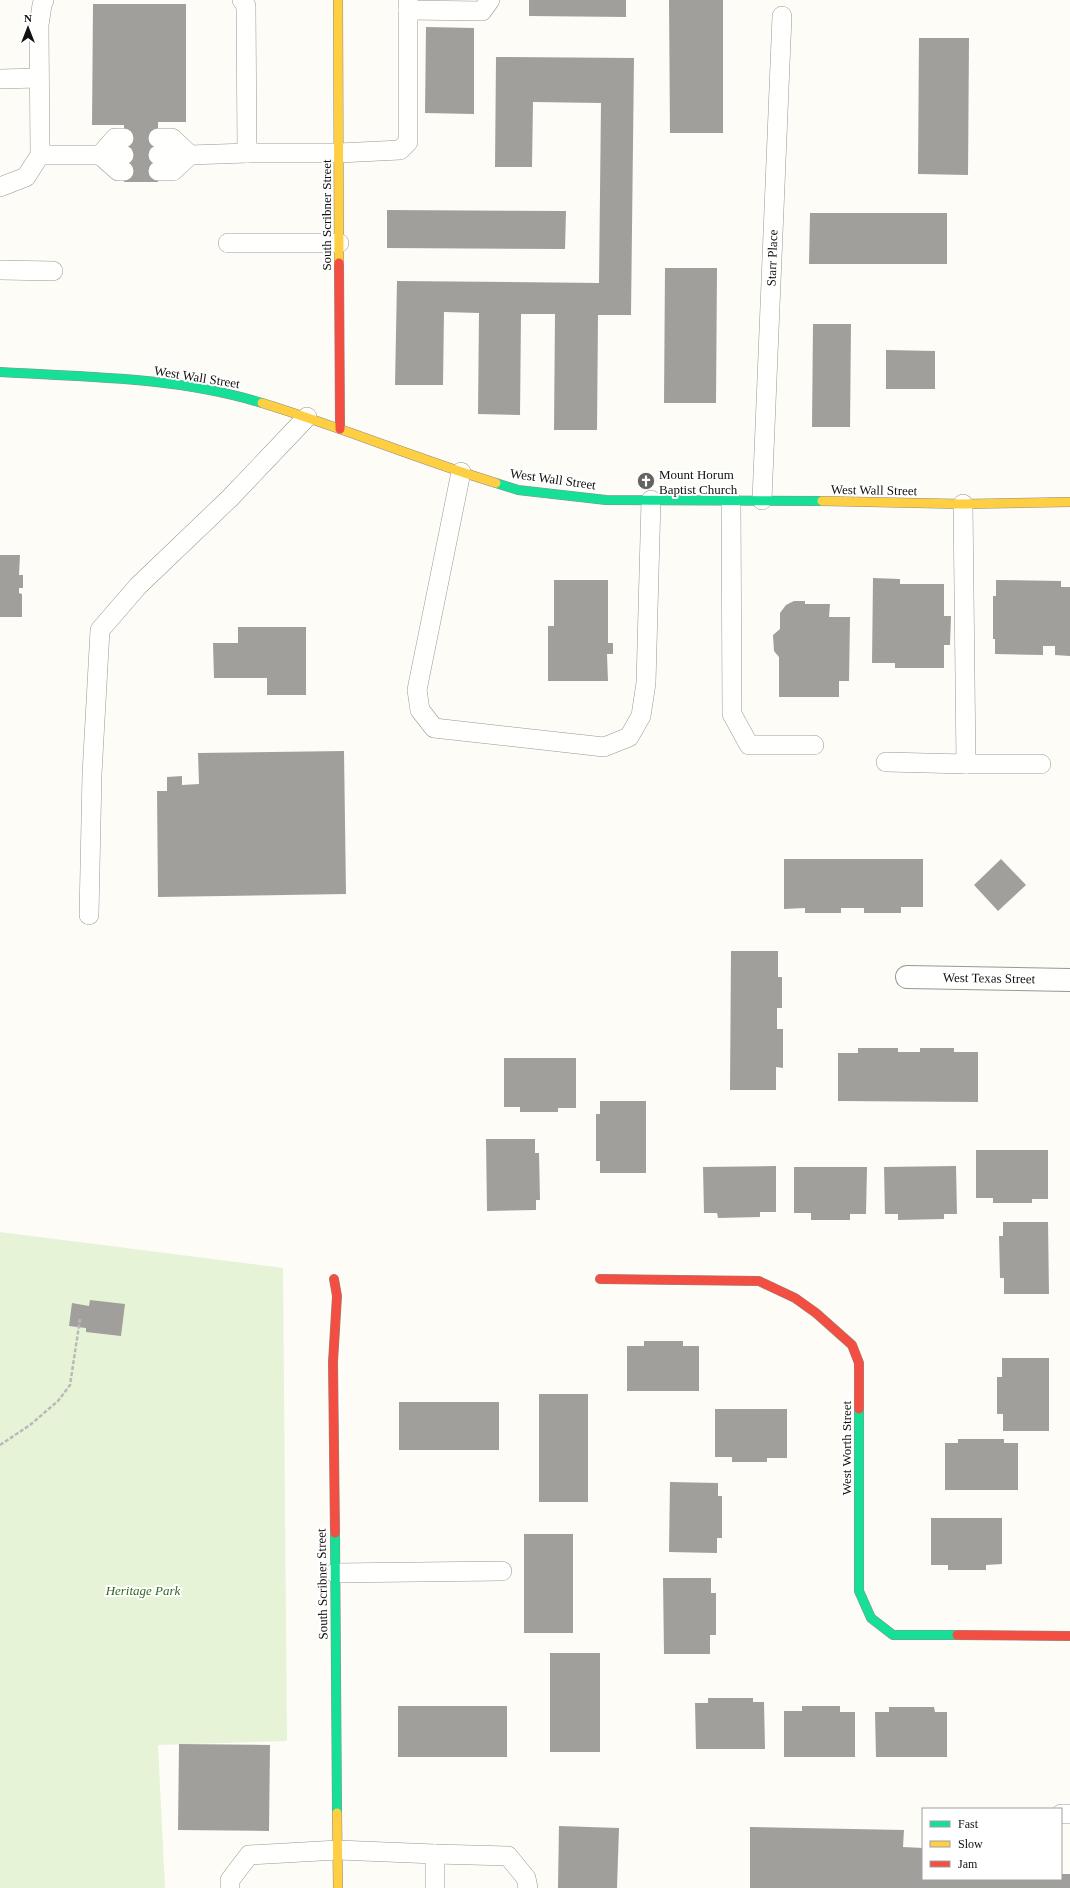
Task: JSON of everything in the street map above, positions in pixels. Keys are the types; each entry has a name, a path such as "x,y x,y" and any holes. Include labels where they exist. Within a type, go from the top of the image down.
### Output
{"street":[{"name":"South Scribner Street","path":"338,0 340,429"},
{"name":"West Wall Street","path":"0,372 144,381 229,393 307,417 461,472 518,490 606,500 762,500 963,504 1070,502"},
{"name":"West Texas Street","path":"907,977 1070,980"},
{"name":"South Scribner Street","path":"334,1279 337,1296 333,1362 338,1888"},
{"name":"West Worth Street","path":"600,1279 759,1281 795,1298 816,1313 852,1345 859,1363 859,1591 871,1618 893,1635 1070,1636"}],"lane":[{"path":"0,187 26,177 40,155 39,25 44,0"},
{"path":"242,0 246,6 247,153"},
{"path":"190,155 172,138 158,155 172,172 190,155 247,153 339,153 400,150 408,142 408,5 482,10 490,0"},
{"name":"Starr Place","path":"762,500 782,16"},
{"path":"0,79 39,78"},
{"path":"40,155 100,155 118,172 124,155 115,138 100,155"},
{"path":"228,243 339,243"},
{"path":"0,270 53,271"},
{"path":"89,915 92,774 100,630 138,586 230,498 307,417"},
{"path":"461,472 416,690 420,710 434,728 604,747 629,737 641,716 646,683 651,500"},
{"path":"731,500 732,714 749,744 814,744"},
{"path":"963,504 966,764"},
{"path":"886,762 1041,764"},
{"path":"335,1573 502,1571"},
{"path":"230,1888 230,1880 249,1856 338,1850 508,1856 526,1878 528,1888"},
{"path":"434,1888 435,1854"}],"path":[{"path":"0,1446 58,1402 70,1385 80,1319"}],"green space":[{"name":"Heritage Park","path":"0,1232 283,1268 287,1741 158,1745 165,1888 0,1888"}],"building":[{"path":"529,0 626,0 626,17 529,16"},
{"path":"669,0 723,0 723,133 670,133"},
{"path":"93,4 186,4 186,122 158,122 158,182 124,182 124,125 92,125"},
{"path":"426,27 474,28 474,114 425,113"},
{"path":"919,38 969,38 968,175 918,174"},
{"path":"496,57 634,58 631,315 598,315 597,430 554,430 555,314 521,314 520,415 478,414 479,313 444,312 443,385 395,385 397,281 599,283 601,103 533,102 532,167 495,167"},
{"path":"387,210 566,211 565,249 387,248"},
{"path":"810,213 947,213 947,264 809,264"},
{"path":"665,268 717,268 716,403 664,403"},
{"path":"813,324 851,324 850,427 812,427"},
{"path":"886,350 935,351 935,389 886,389"},
{"path":"0,555 20,555 19,575 23,575 23,588 19,588 19,593 22,594 22,617 0,617"},
{"path":"873,578 900,579 900,584 944,584 944,616 951,616 950,645 944,645 944,668 895,668 895,663 872,663"},
{"path":"554,580 608,580 608,643 613,643 613,654 607,654 608,681 548,681 548,626 554,626"},
{"path":"996,580 1061,581 1061,587 1070,587 1070,656 1055,655 1055,646 1043,646 1043,655 995,654 995,639 993,639 993,596 996,596"},
{"path":"794,601 805,601 805,604 830,604 829,617 850,617 849,681 839,681 839,697 779,697 779,657 774,651 773,635 780,629 780,613 786,605"},
{"path":"238,627 306,627 306,695 267,695 267,678 214,678 213,643 238,643"},
{"path":"344,751 346,894 158,897 157,791 167,791 167,777 182,776 182,785 199,784 198,753"},
{"path":"784,859 923,859 923,907 901,907 901,913 864,913 864,908 841,908 841,913 805,913 805,908 784,909"},
{"path":"1001,859 1026,885 998,911 974,885"},
{"path":"731,951 778,951 778,977 782,977 782,1008 777,1008 777,1029 783,1029 783,1068 776,1067 776,1090 730,1090"},
{"path":"858,1048 898,1048 898,1052 920,1052 920,1048 954,1048 954,1052 978,1052 978,1102 838,1101 838,1053 858,1053"},
{"path":"504,1058 576,1058 576,1108 558,1108 558,1112 520,1112 520,1107 504,1107"},
{"path":"600,1101 646,1101 646,1173 600,1173 600,1161 596,1161 596,1114 600,1114"},
{"path":"486,1139 535,1139 535,1153 539,1153 540,1200 536,1200 536,1210 487,1211"},
{"path":"976,1150 1048,1150 1048,1199 1032,1199 1032,1203 993,1203 993,1198 976,1198"},
{"path":"776,1166 776,1212 760,1212 760,1217 718,1218 717,1213 704,1213 703,1167"},
{"path":"956,1166 957,1214 944,1214 944,1219 898,1220 898,1214 885,1214 884,1167"},
{"path":"794,1167 867,1167 866,1214 850,1214 850,1220 811,1220 811,1213 794,1213"},
{"path":"1003,1222 1048,1222 1049,1294 1004,1294 1004,1278 1000,1278 999,1236 1003,1236"},
{"path":"90,1300 125,1304 121,1336 86,1332 86,1328 69,1326 72,1303 89,1306"},
{"path":"644,1341 683,1341 683,1346 699,1346 699,1391 627,1391 627,1346 644,1346"},
{"path":"1002,1358 1049,1358 1049,1431 1003,1431 1003,1414 997,1414 997,1377 1002,1377"},
{"path":"539,1394 588,1394 588,1502 539,1502"},
{"path":"399,1402 499,1402 499,1450 399,1450"},
{"path":"715,1409 787,1409 787,1458 767,1458 767,1462 732,1462 732,1457 715,1457"},
{"path":"958,1439 1004,1439 1004,1443 1018,1443 1018,1490 945,1490 945,1443 958,1443"},
{"path":"670,1482 718,1483 718,1496 722,1496 722,1538 717,1538 717,1553 669,1552"},
{"path":"931,1518 1002,1518 1002,1564 986,1565 986,1570 948,1570 948,1565 931,1565"},
{"path":"524,1534 573,1534 573,1633 524,1633"},
{"path":"663,1578 711,1578 711,1593 716,1593 716,1635 710,1635 710,1654 664,1654"},
{"path":"550,1653 600,1653 600,1752 550,1752"},
{"path":"708,1698 753,1698 753,1702 764,1702 765,1749 696,1749 695,1703 708,1703"},
{"path":"398,1706 507,1706 507,1757 398,1757"},
{"path":"802,1706 840,1706 840,1712 855,1712 855,1757 784,1757 784,1711 802,1711"},
{"path":"889,1707 934,1707 935,1712 947,1712 947,1757 876,1757 875,1712 889,1712"},
{"path":"179,1744 270,1745 269,1831 178,1830"},
{"path":"559,1826 619,1828 617,1888 558,1888"},
{"path":"750,1827 904,1830 903,1847 922,1848 922,1880 1062,1880 1062,1874 1070,1874 1070,1888 750,1888"}],"traffic: fast":[{"path":"0,372 99,377 165,383 230,394 262,403"},
{"path":"496,483 518,490 606,500 822,501"},
{"path":"859,1409 859,1591 871,1618 893,1635 957,1635"},
{"path":"335,1533 337,1813"}],"traffic: slow":[{"path":"338,0 339,263"},
{"path":"262,403 496,483"},
{"path":"822,501 963,504 1070,502"},
{"path":"337,1813 338,1888"}],"traffic: jam":[{"path":"339,263 340,429"},
{"path":"334,1279 337,1296 333,1362 335,1533"},
{"path":"600,1279 759,1281 795,1298 816,1313 852,1345 859,1363 859,1409"},
{"path":"957,1635 1070,1636"}],"place":[{"name":"Mount Horum Baptist Church","path":"646,481"}]}
